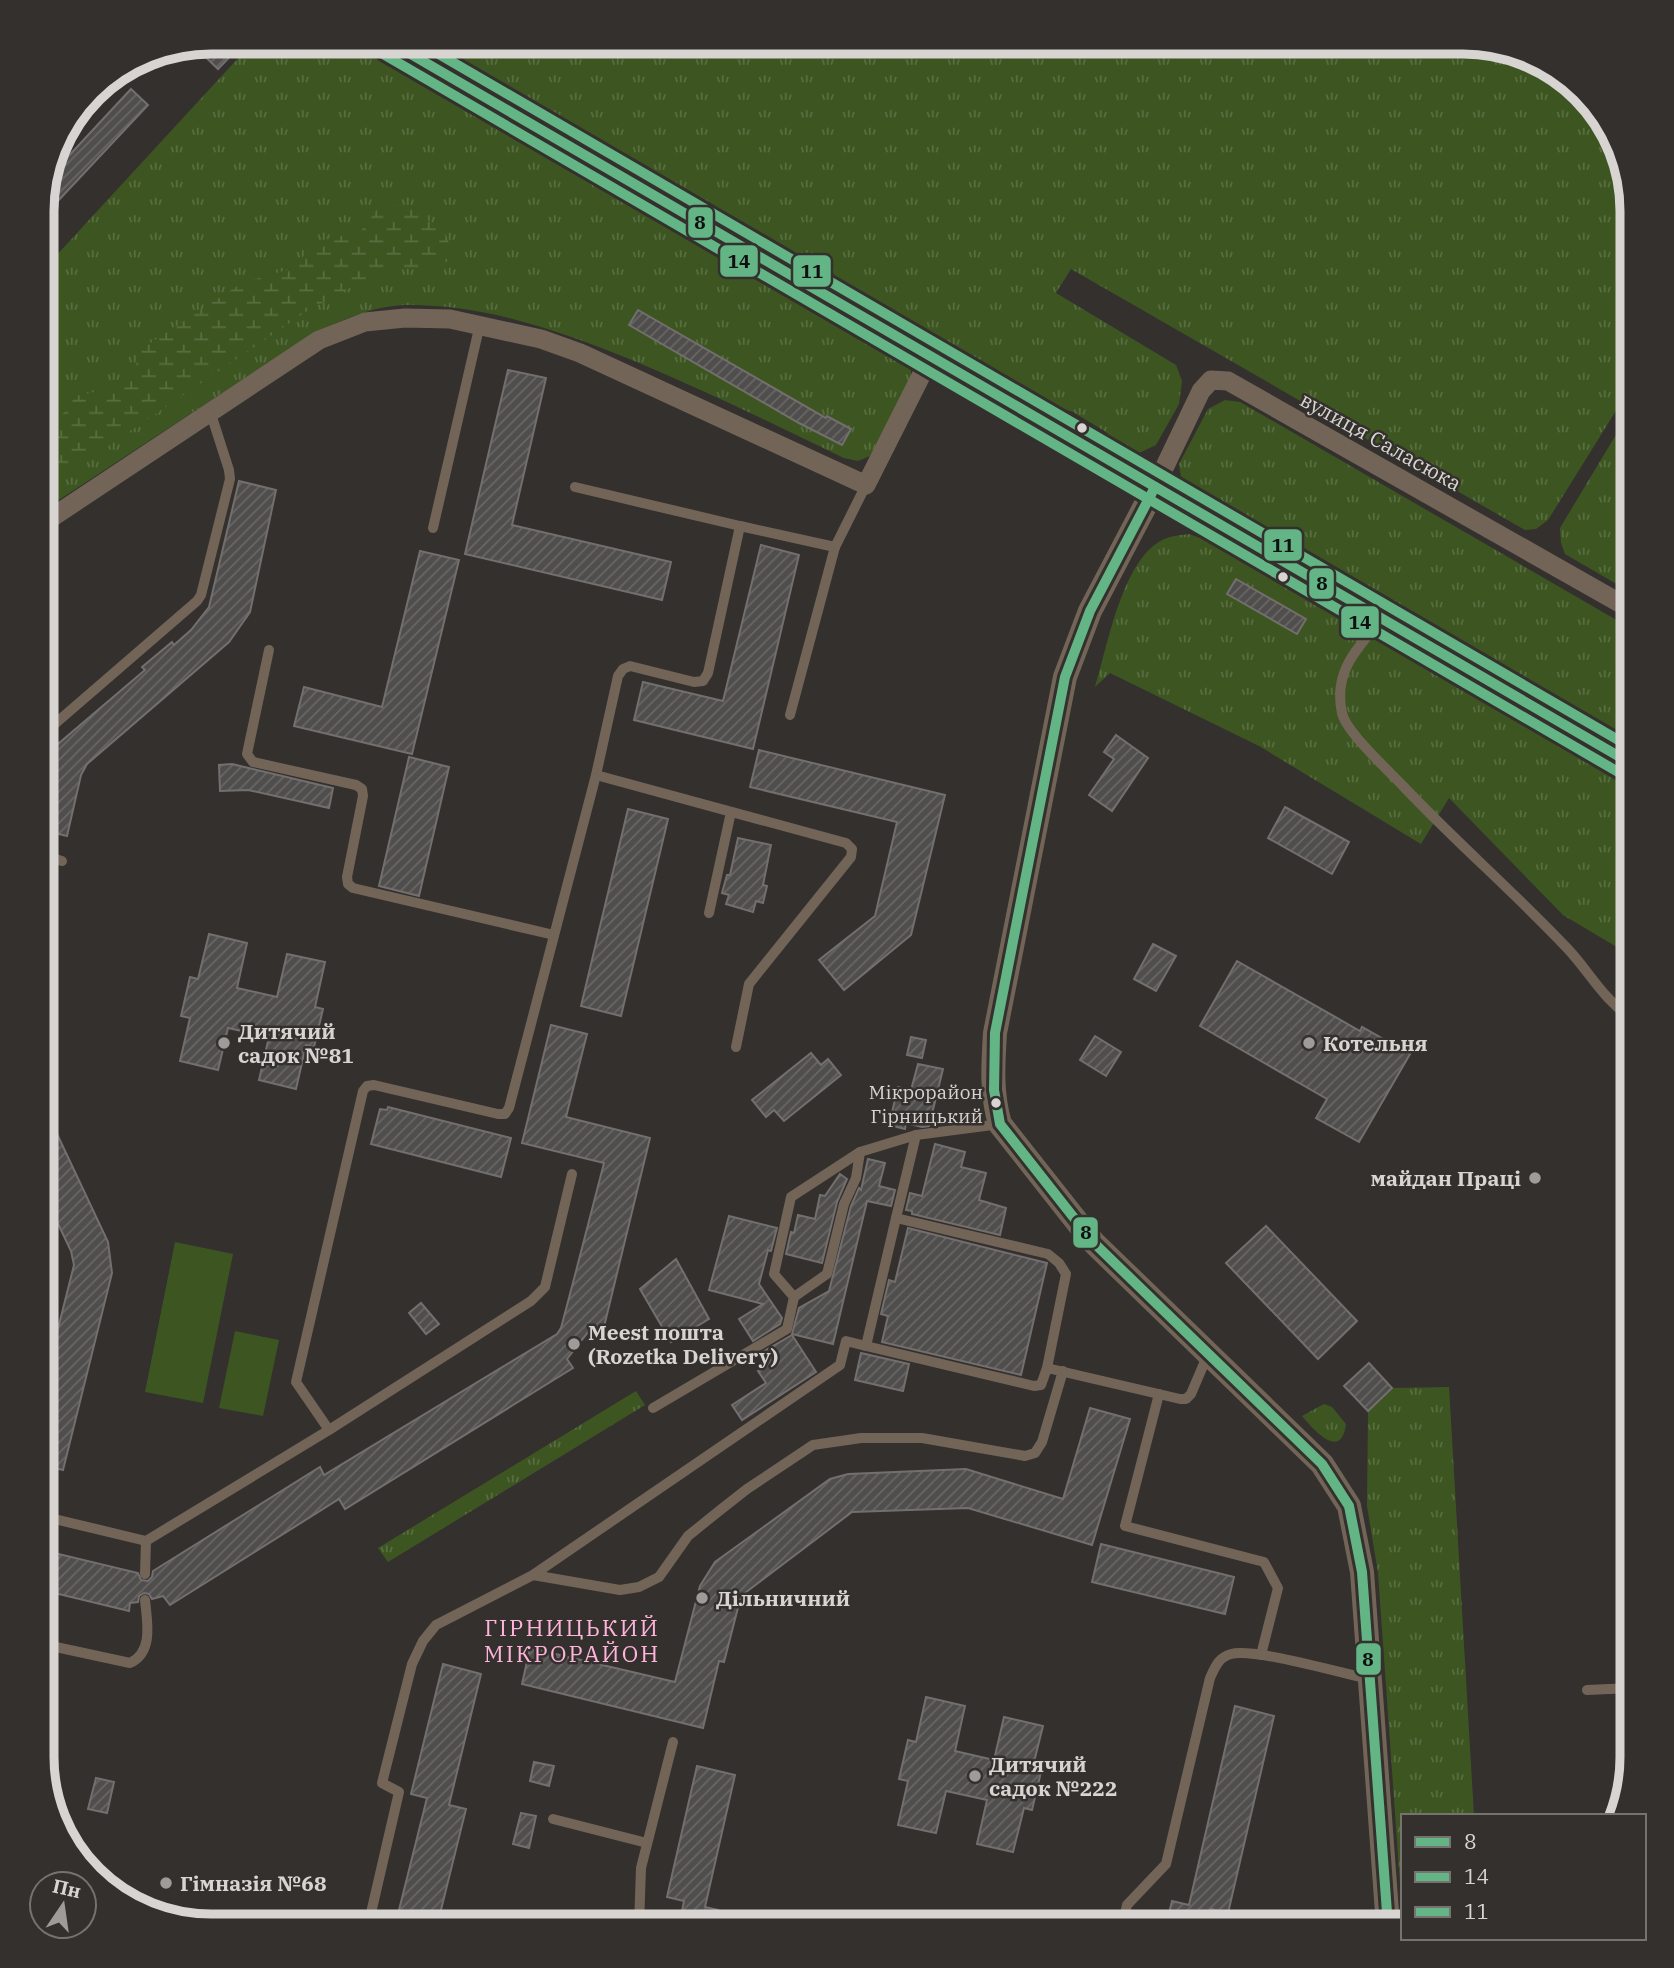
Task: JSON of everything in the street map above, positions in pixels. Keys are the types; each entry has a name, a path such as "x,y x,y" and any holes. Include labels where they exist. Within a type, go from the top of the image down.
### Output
{"main road":[{"path":"411,54 1620,757"}],"street":[{"path":"55,516 319,340 365,321 405,317 450,319 541,339 580,352 866,485 931,356"},
{"name":"вулиця Саласюка","path":"1154,487 1201,391 1211,380 1228,381 1620,603"},
{"path":"1154,487 1090,611 1065,677 995,1033 992,1078 994,1103 1000,1124 1093,1242 1322,1464 1349,1506 1362,1572 1387,1914"}],"lane":[{"path":"433,528 480,324"},
{"path":"55,723 201,595 230,479 211,414"},
{"path":"790,715 835,547 866,485"},
{"path":"575,487 835,547"},
{"path":"329,1430 296,1382 363,1091 367,1086 374,1085 505,1114 509,1108 596,775 618,676 623,668 631,666 694,682 703,681 708,673 740,526"},
{"path":"1382,619 1353,654 1343,673 1339,687 1342,716 1359,740 1435,820 1567,948 1620,1008"},
{"path":"269,650 247,754 253,762 356,785 362,789 348,884 353,888 554,935"},
{"path":"596,775 846,843 852,849 851,857 750,984 737,1047"},
{"path":"709,913 731,812"},
{"path":"55,859 62,861"},
{"path":"794,1297 774,1274 791,1197 860,1152 916,1135 1000,1124"},
{"path":"866,1346 916,1135"},
{"path":"653,1408 787,1329 794,1297 827,1274 844,1204 856,1178 860,1152"},
{"path":"54,1519 146,1541 329,1430 539,1295 545,1287 572,1174"},
{"path":"371,1914 400,1791 382,1783 412,1664 423,1641 436,1625 533,1576 840,1365 846,1341 1034,1386 1041,1385 1047,1368 1066,1274 1059,1263 1048,1254 896,1218"},
{"path":"1047,1368 1186,1399 1191,1394 1209,1353"},
{"path":"533,1576 620,1590 639,1587 659,1577 688,1536 747,1489 813,1445 861,1438 922,1438 1025,1456 1035,1453 1042,1443 1063,1371"},
{"path":"1159,1394 1125,1526 1264,1562 1278,1588 1261,1655"},
{"path":"145,1574 146,1541"},
{"path":"54,1647 130,1663 141,1654 148,1636 145,1600"},
{"path":"1125,1914 1127,1905 1166,1864 1210,1678 1216,1663 1230,1654 1261,1655 1369,1679"},
{"path":"1587,1690 1620,1689"},
{"path":"639,1914 640,1868 673,1742"},
{"path":"553,1819 647,1843"}],"green space":[{"path":"242,54 383,54 908,364 911,379 870,456 858,461 844,458 659,371 550,330 465,309 394,306 348,318 315,332 55,503 55,257"},
{"path":"451,54 1473,55 1523,66 1550,81 1574,100 1604,142 1614,170 1620,211 1620,404 1548,520 1536,529 1525,530 1071,269 1056,293 1176,365 1182,381 1179,404 1156,445 1139,453 1114,442 1106,432 1073,412 1042,403"},
{"path":"411,205 448,238 450,260 429,270 387,268 307,311 55,482 55,425 76,396 106,389 132,377 141,349 242,283 290,269 319,241 360,232 379,207"},
{"path":"1225,400 1240,402 1620,622 1620,737 1193,489 1181,477 1179,464 1208,409"},
{"path":"1620,428 1620,586 1565,554 1560,528"},
{"path":"1189,534 1228,548 1620,778 1620,949 1563,915 1449,798 1421,844 1259,746 1110,673 1095,687 1118,606 1136,566 1148,551 1162,540"},
{"path":"175,1242 233,1254 203,1403 145,1392"},
{"path":"235,1331 279,1340 263,1416 219,1408"},
{"path":"1449,1387 1474,1814 1401,1814 1401,1898 1378,1573 1367,1506 1368,1411 1392,1388"},
{"path":"636,1391 645,1405 388,1562 378,1548"},
{"path":"1324,1404 1332,1407 1346,1424 1339,1441 1326,1439 1302,1416"}],"building":[{"path":"232,54 218,69 203,55"},
{"path":"131,89 148,105 55,204 62,163"},
{"path":"638,310 826,418 827,416 851,429 842,445 629,325"},
{"path":"508,370 546,378 512,525 671,562 662,600 465,554"},
{"path":"239,481 276,490 250,612 229,642 87,764 81,775 67,836 55,833 55,750 58,744 145,670 142,667 191,630 209,607"},
{"path":"761,545 799,555 753,749 634,720 643,682 723,701"},
{"path":"420,551 459,560 412,754 294,726 304,687 382,707"},
{"path":"1236,579 1306,619 1297,634 1227,594"},
{"path":"1116,735 1148,758 1112,811 1089,795 1114,759 1104,752"},
{"path":"759,750 945,795 911,935 844,990 819,960 875,916 897,822 750,787"},
{"path":"409,757 449,767 419,896 379,886"},
{"path":"232,764 333,788 329,808 248,790 220,791 219,765"},
{"path":"1285,807 1349,842 1332,874 1268,838"},
{"path":"628,809 668,819 621,1016 581,1006"},
{"path":"738,838 771,845 763,885 767,886 763,903 756,901 753,912 726,904 729,895 722,893 727,875 730,875"},
{"path":"209,934 247,943 237,988 277,997 287,954 325,962 315,1007 323,1009 314,1047 306,1045 296,1089 259,1080 269,1037 228,1028 218,1070 180,1061 190,1018 181,1016 190,977 198,979"},
{"path":"1153,944 1176,956 1156,991 1134,979"},
{"name":"Котельня","path":"1237,961 1360,1031 1362,1027 1410,1054 1359,1142 1316,1118 1327,1099 1200,1026"},
{"path":"551,1025 587,1034 566,1117 650,1138 602,1335 589,1331 567,1359 573,1368 345,1509 339,1499 170,1605 163,1596 152,1599 149,1594 144,1593 139,1596 138,1602 130,1603 129,1611 54,1593 54,1553 138,1573 141,1580 148,1581 153,1571 320,1467 324,1475 557,1334 561,1328 604,1163 522,1143"},
{"path":"1095,1036 1121,1052 1106,1076 1080,1060"},
{"path":"911,1037 926,1040 922,1058 907,1055"},
{"path":"811,1053 821,1065 828,1059 841,1075 784,1121 774,1110 766,1117 752,1100"},
{"path":"918,1064 943,1069 929,1126 906,1123 905,1129 889,1125 898,1087 911,1090"},
{"path":"388,1107 511,1138 501,1177 371,1144 380,1109 387,1110"},
{"path":"54,1128 108,1242 112,1273 63,1470 54,1468 54,1343 74,1265 71,1251 54,1216"},
{"path":"935,1144 965,1152 961,1167 986,1173 979,1200 1006,1208 1000,1235 912,1214 912,1211 906,1210 910,1193 922,1196"},
{"path":"868,1159 885,1163 879,1186 895,1190 891,1206 867,1201 833,1344 792,1334 799,1308 829,1291 851,1206 859,1188 861,1190"},
{"path":"840,1174 847,1179 837,1202 822,1263 786,1254 798,1215 815,1219 820,1195 825,1196"},
{"path":"729,1216 777,1228 759,1284 782,1318 780,1324 753,1341 739,1319 763,1304 709,1290"},
{"path":"1266,1226 1357,1321 1318,1359 1226,1263"},
{"path":"908,1228 1047,1263 1021,1375 882,1342 888,1316 881,1314 889,1280 895,1282"},
{"path":"676,1259 709,1319 671,1342 640,1289"},
{"path":"421,1303 439,1324 426,1334 409,1313"},
{"path":"792,1335 816,1372 742,1420 732,1405 766,1383 758,1371 768,1365 761,1353"},
{"path":"861,1353 909,1364 903,1391 855,1380"},
{"path":"1369,1363 1392,1388 1368,1411 1344,1386"},
{"path":"1090,1408 1130,1419 1092,1545 968,1508 852,1512 741,1596 724,1662 719,1661 703,1728 522,1684 530,1648 675,1682 700,1586 715,1562 830,1479 848,1474 966,1469 1063,1499"},
{"path":"1101,1544 1234,1577 1225,1614 1092,1582"},
{"path":"443,1664 481,1674 449,1805 466,1809 440,1914 398,1914 427,1798 411,1794"},
{"path":"926,1697 965,1706 955,1751 994,1760 1004,1717 1043,1726 1032,1770 1041,1772 1032,1810 1024,1808 1013,1852 977,1844 987,1800 946,1791 936,1833 898,1825 908,1781 899,1779 908,1740 916,1742"},
{"path":"1235,1706 1274,1716 1228,1913 1211,1909 1210,1914 1169,1914 1172,1901 1189,1905"},
{"path":"534,1762 554,1766 549,1786 530,1781"},
{"path":"697,1766 735,1775 705,1907 718,1910 717,1914 681,1914 684,1901 667,1897"},
{"path":"96,1778 114,1782 107,1813 88,1809"},
{"path":"521,1813 536,1816 529,1848 513,1844"}],"transit line":[{"name":"14","path":"383,54 1620,773"},
{"name":"8","path":"411,54 1620,757"},
{"name":"11","path":"439,54 1620,741"},
{"name":"8","path":"1155,487 1090,611 1065,677 995,1033 994,1090 1000,1124 1093,1242 1322,1464 1349,1506 1362,1572 1387,1914"}],"place":[{"name":"Дитячий садок №81","path":"224,1043"},
{"name":"Котельня","path":"1309,1043"},
{"name":"Мiкрорайон Гiрницький","path":"996,1103"},
{"name":"майдан Праці","path":"1535,1178"},
{"name":"Meest пошта (Rozetka Delivery)","path":"574,1344"},
{"name":"Дільничний","path":"702,1598"},
{"name":"Дитячий садок №222","path":"975,1776"},
{"name":"Гімназія №68","path":"166,1883"}],"district":[{"name":"ГІРНИЦЬКИЙ МІКРОРАЙОН","path":"572,1640"}]}
